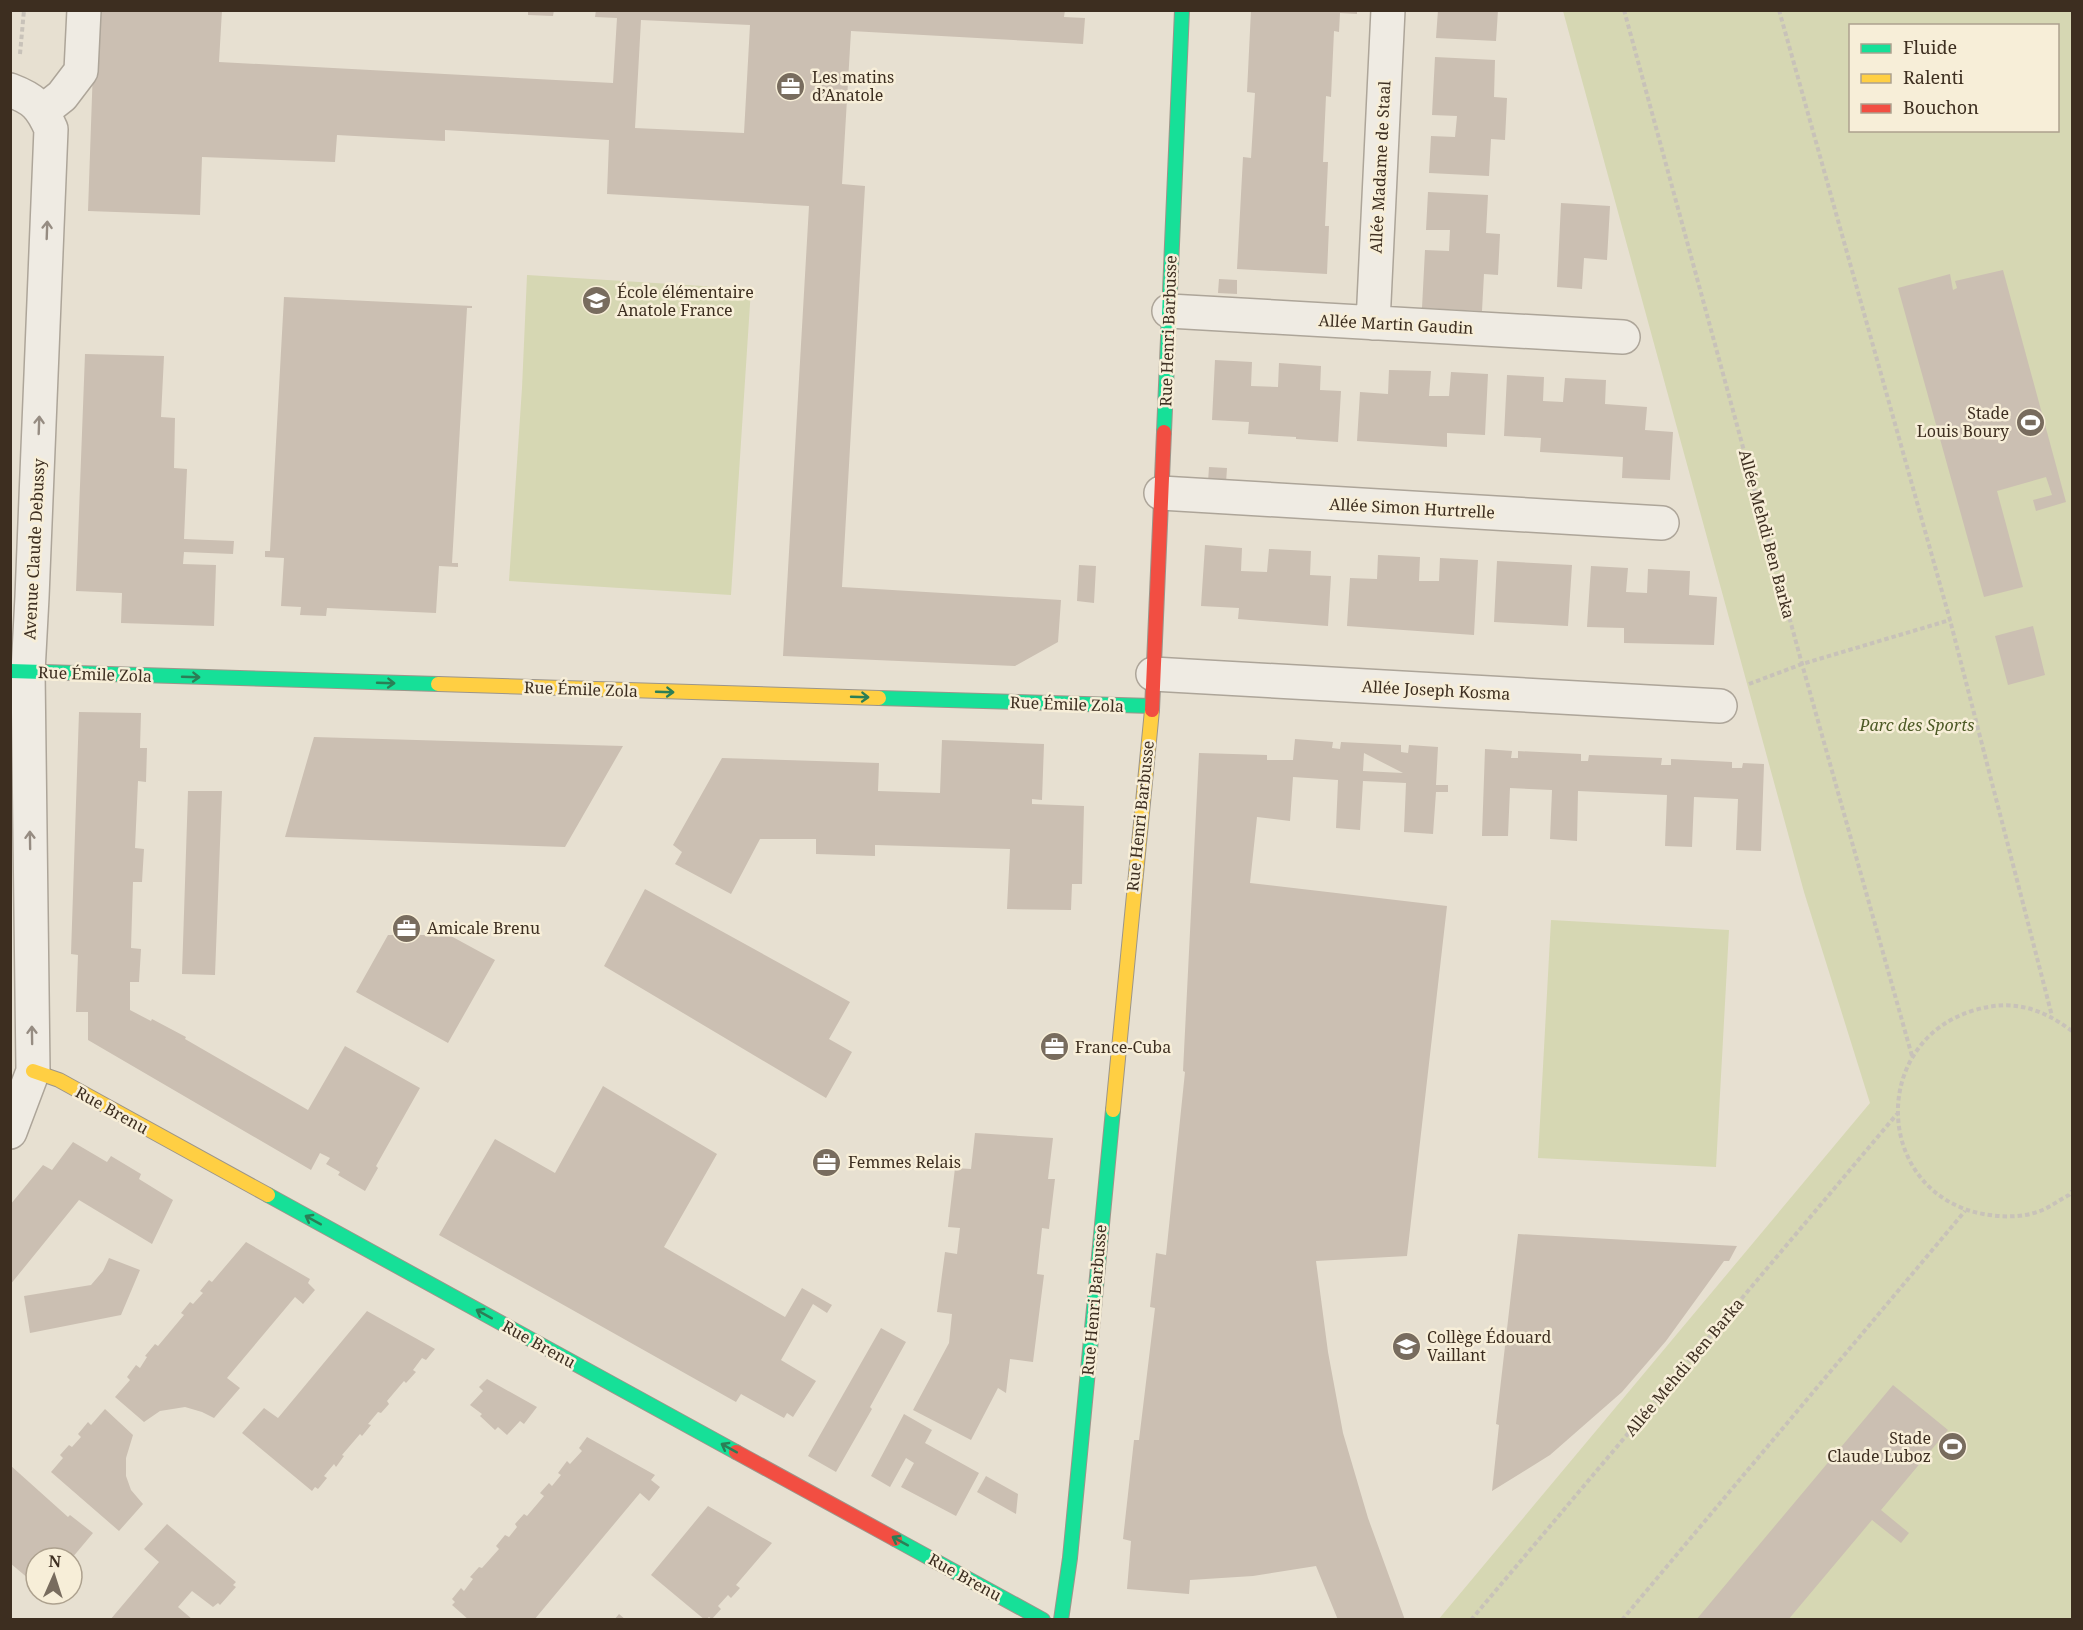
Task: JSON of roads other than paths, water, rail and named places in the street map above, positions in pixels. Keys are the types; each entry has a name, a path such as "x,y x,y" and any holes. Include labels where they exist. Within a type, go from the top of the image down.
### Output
{"street":[{"path":"15,77 26,96 43,111 62,96 81,70 84,10"},
{"name":"Rue Henri Barbusse","path":"1061,1620 1071,1546 1152,706 1182,10"},
{"name":"Allée Madame de Staal","path":"1373,323 1388,10"},
{"name":"Avenue Claude Debussy","path":"10,1132 33,1071 19,672 32,597 51,129 43,111"},
{"name":"Allée Martin Gaudin","path":"1169,311 1623,337"},
{"name":"Allée Simon Hurtrelle","path":"1161,493 1662,523"},
{"name":"Rue Émile Zola","path":"19,672 1152,706"},
{"name":"Allée Joseph Kosma","path":"1153,674 1720,706"},
{"name":"Rue Brenu","path":"33,1071 58,1080 1043,1620"}],"place":[{"name":"Les matins d’Anatole","path":"791,86"},
{"name":"École élémentaire Anatole France","path":"596,301"},
{"name":"Stade Louis Boury","path":"2030,422"},
{"name":"Amicale Brenu","path":"406,928"},
{"name":"France-Cuba","path":"1054,1047"},
{"name":"Femmes Relais","path":"827,1162"},
{"name":"Collège Édouard Vaillant","path":"1406,1346"},
{"name":"Stade Claude Luboz","path":"1952,1447"}],"park label":[{"name":"Parc des Sports","path":"1917,725"}]}
